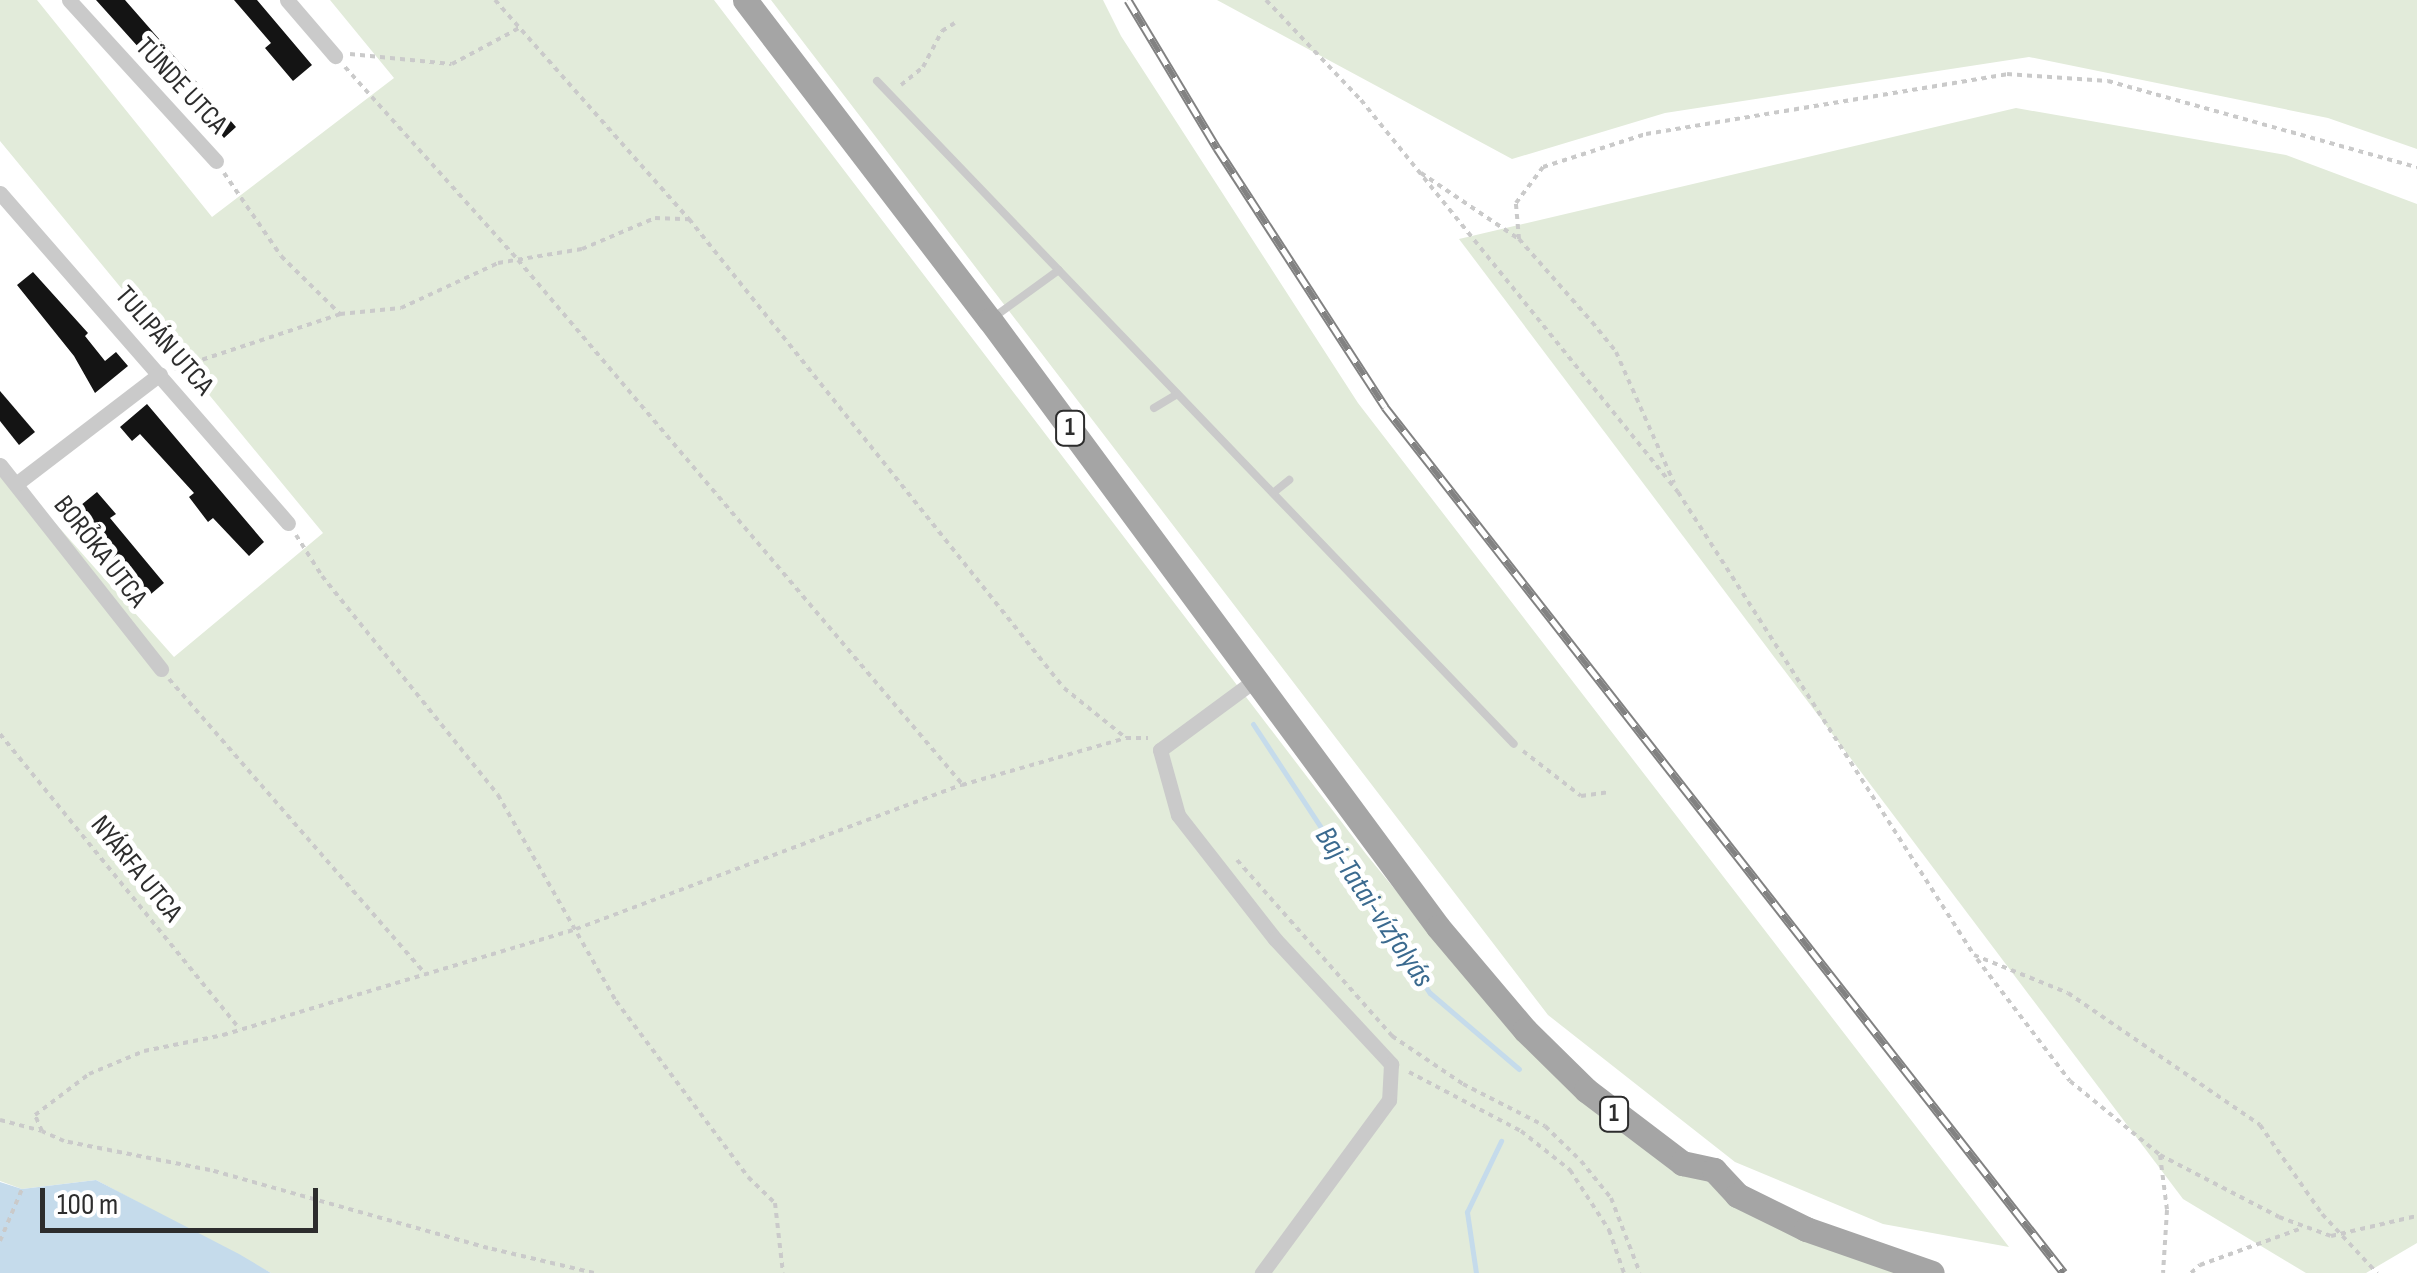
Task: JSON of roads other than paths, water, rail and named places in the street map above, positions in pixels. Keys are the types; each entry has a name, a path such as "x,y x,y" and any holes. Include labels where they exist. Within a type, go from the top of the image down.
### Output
{"main road":[{"name":"1","path":"751,8 990,320 1438,927 1525,1030 1586,1090 1682,1163 1714,1170 1736,1195 1837,1241 1932,1273"}],"street":[{"name":"TÜNDE UTCA","path":"69,0 216,161"},
{"path":"287,0 335,56"},
{"name":"TULIPÁN UTCA","path":"0,193 288,523"},
{"path":"16,484 160,374"},
{"name":"BORÓKA UTCA","path":"0,465 161,669"},
{"path":"1256,680 1160,750 1178,815 1275,939 1390,1064 1389,1100 1262,1273"}],"lane":[{"path":"877,81 1514,744"},
{"path":"990,320 1058,270"},
{"path":"1154,408 1177,394"},
{"path":"1273,493 1288,480"}],"water":[{"path":"96,1180 271,1273 0,1273 0,1182 22,1189"}],"waterway":[{"name":"Baj-Tatai-vízfolyás","path":"1253,724 1430,993 1519,1069"},
{"name":"Baj-Tatai-vízfolyás","path":"1476,1273 1467,1212 1501,1141"}],"railway":[{"path":"1128,0 1217,148 1385,407 2064,1273"}]}
